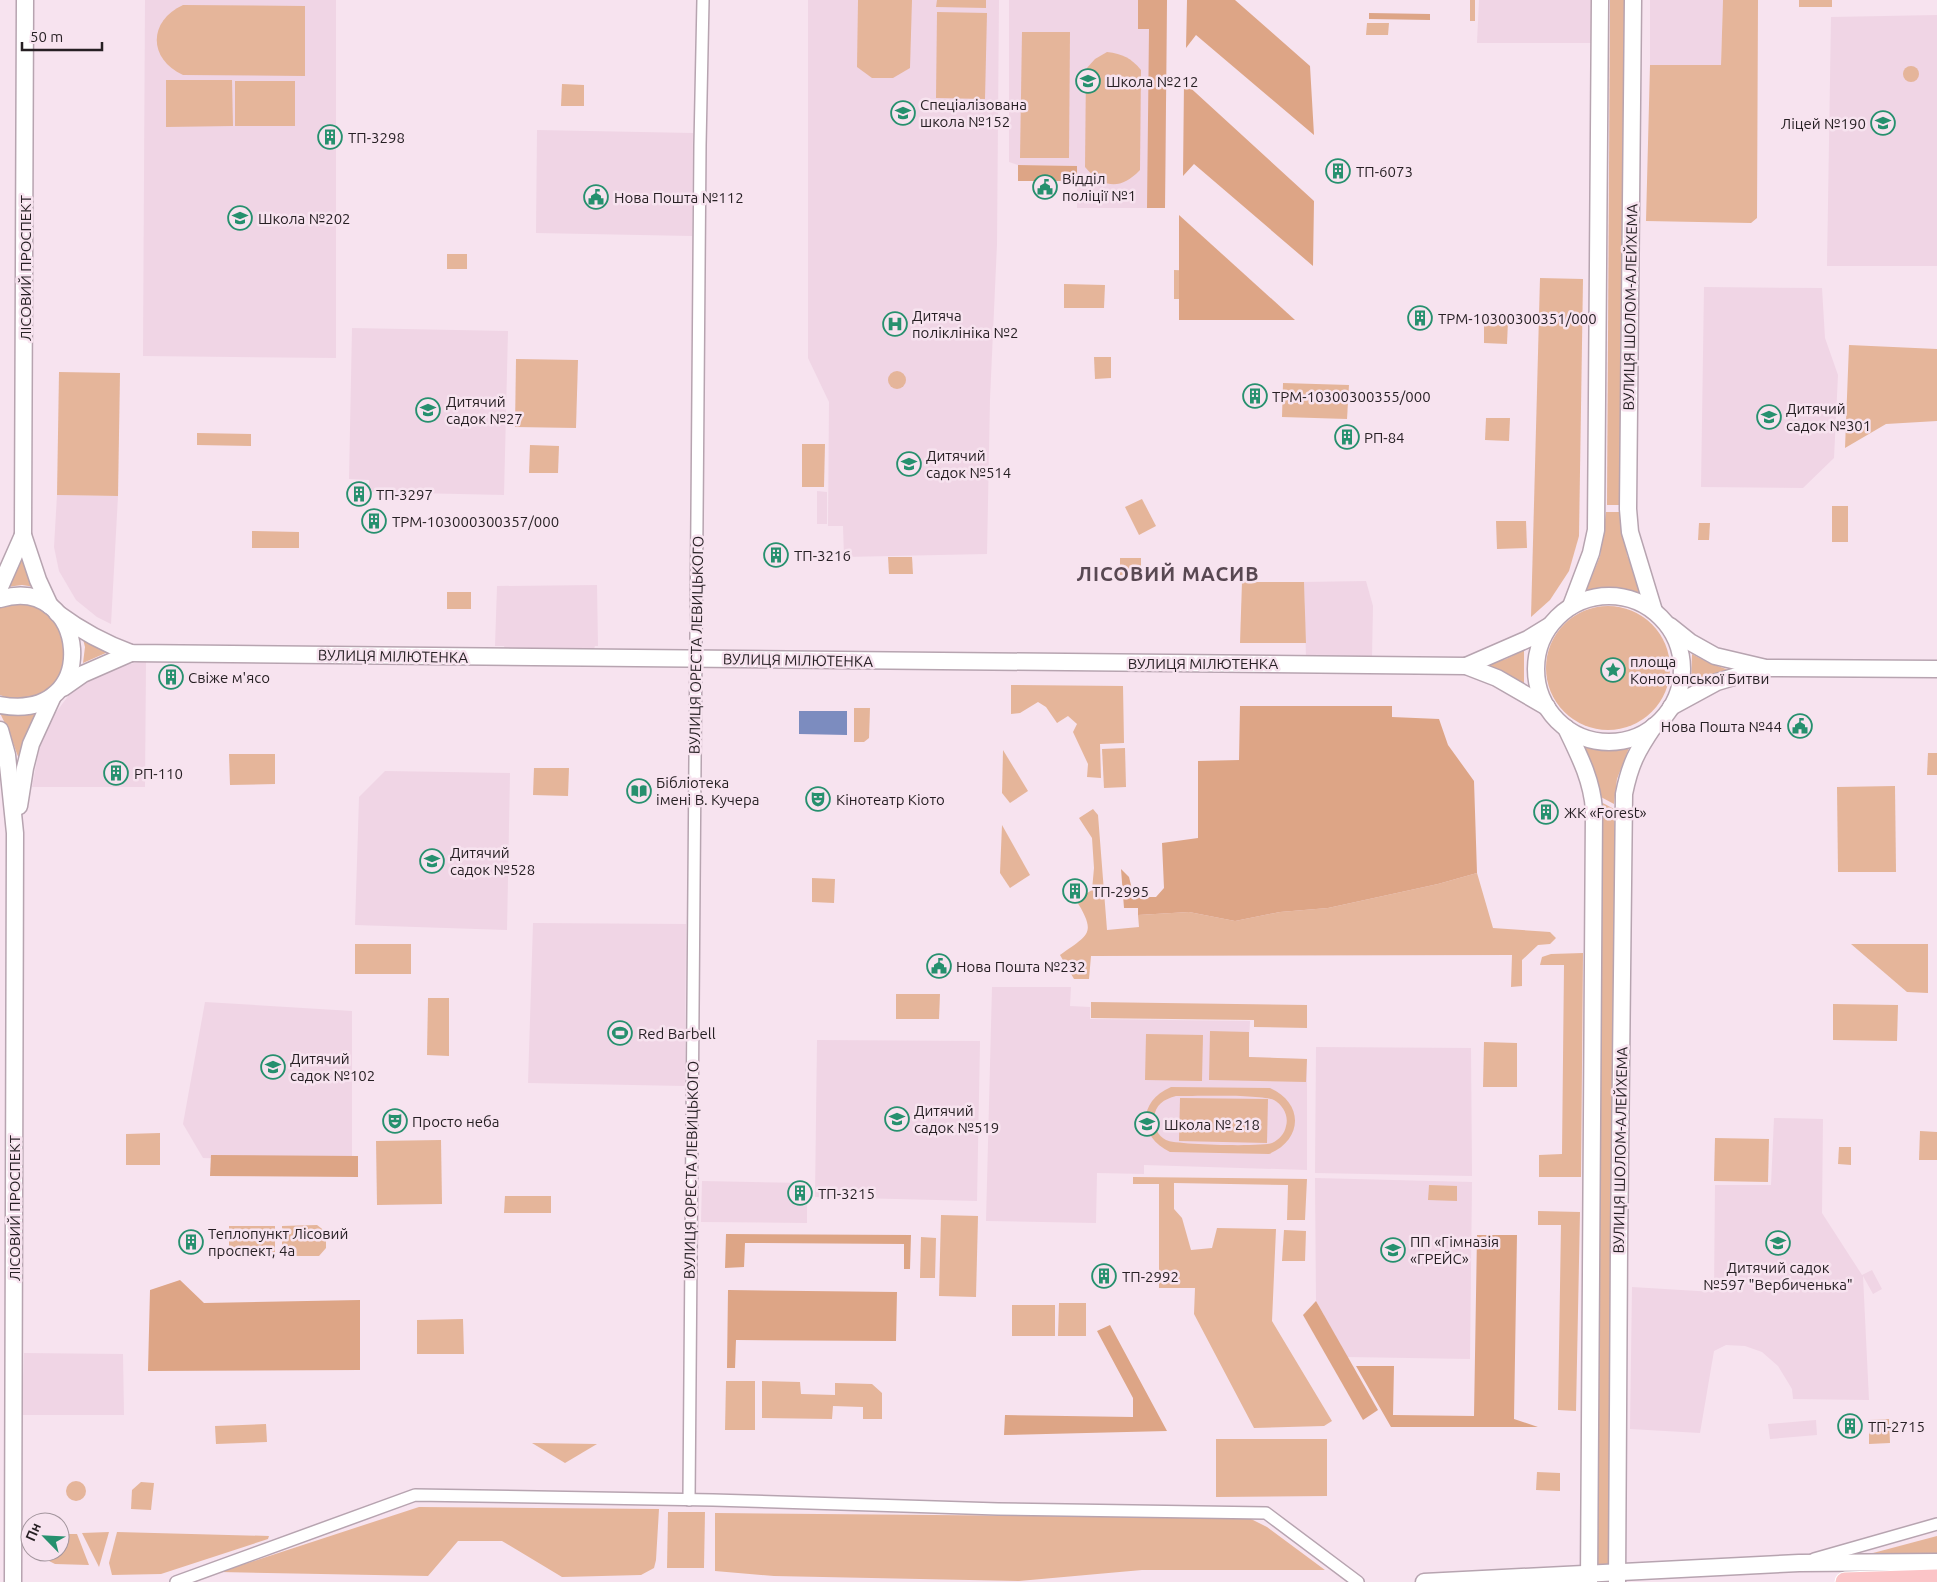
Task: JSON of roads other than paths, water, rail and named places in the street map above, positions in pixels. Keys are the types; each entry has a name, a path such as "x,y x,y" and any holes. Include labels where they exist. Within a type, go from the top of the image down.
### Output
{"main road":[{"path":"1845,1582 1937,1579"}],"street":[{"name":"ЛІСОВИЙ ПРОСПЕКТ","path":"15,833 25,768 31,744 55,694 64,683 71,668 73,653 71,637 65,622 54,609 35,573 23,535 26,0"},
{"name":"ВУЛИЦЯ ОРЕСТА ЛЕВИЦЬКОГО","path":"689,1500 703,0"},
{"name":"ВУЛИЦЯ ШОЛОМ-АЛЕЙХЕМА","path":"1570,606 1591,553 1596,530 1600,0"},
{"name":"ВУЛИЦЯ ШОЛОМ-АЛЕЙХЕМА","path":"1633,0 1628,509 1630,532 1659,615"},
{"name":"ЛІСОВИЙ ПРОСПЕКТ","path":"0,587 23,535"},
{"path":"0,599 18,596 33,598 54,609"},
{"path":"1659,615 1672,631 1680,654 1681,678 1678,693 1671,707 1654,726 1633,737 1610,742 1587,738 1566,728 1556,719 1547,707 1538,688 1536,666 1540,645 1550,626 1559,615 1570,606 1590,598 1612,596 1632,599 1659,615 1690,642 1715,656 1766,668 1937,669"},
{"name":"ВУЛИЦЯ МІЛЮТЕНКА","path":"54,609 78,629 131,653 1466,666 1497,678 1547,707"},
{"name":"ВУЛИЦЯ МІЛЮТЕНКА","path":"1466,666 1528,639 1550,626"},
{"name":"ВУЛИЦЯ МІЛЮТЕНКА","path":"0,705 16,708 33,706 55,694 83,674 131,653"},
{"path":"1671,707 1717,682 1766,668"},
{"name":"ВУЛИЦЯ ШОЛОМ-АЛЕЙХЕМА","path":"1618,1577 1619,1246 1624,794 1629,770 1636,752 1654,726"},
{"name":"ВУЛИЦЯ ШОЛОМ-АЛЕЙХЕМА","path":"1566,728 1584,766 1593,793 1594,810 1589,1578"},
{"name":"ЛІСОВИЙ ПРОСПЕКТ","path":"0,730 7,755 15,833 13,1582"},
{"path":"176,1582 415,1495 1266,1513 1358,1582"},
{"path":"1799,1563 1937,1524"},
{"path":"1424,1582 1653,1576 1799,1563 1937,1562"}],"water":[{"path":"799,711 847,711 847,735 799,734"}],"place":[{"name":"Школа №212","path":"1088,81"},
{"name":"Спеціалізована школа №152","path":"903,113"},
{"name":"Ліцей №190","path":"1883,123"},
{"name":"ТП-3298","path":"330,137"},
{"name":"ТП-6073","path":"1338,171"},
{"name":"Відділ поліції №1","path":"1045,187"},
{"name":"Нова Пошта №112","path":"596,197"},
{"name":"Школа №202","path":"240,218"},
{"name":"ТРМ-10300300351/000","path":"1420,318"},
{"name":"Дитяча поліклініка №2","path":"895,324"},
{"name":"ТРМ-10300300355/000","path":"1255,396"},
{"name":"Дитячий садок №27","path":"428,410"},
{"name":"Дитячий садок №301","path":"1769,417"},
{"name":"РП-84","path":"1347,437"},
{"name":"Дитячий садок №514","path":"909,464"},
{"name":"ТП-3297","path":"359,494"},
{"name":"ТРМ-103000300357/000","path":"374,521"},
{"name":"ТП-3216","path":"776,555"},
{"name":"площа Конотопської Битви","path":"1613,670"},
{"name":"Свіже м'ясо","path":"171,677"},
{"name":"Нова Пошта №44","path":"1800,726"},
{"name":"РП-110","path":"116,773"},
{"name":"Бібліотека імені В. Кучера","path":"639,791"},
{"name":"Кінотеатр Кіото","path":"818,799"},
{"name":"ЖК «Forest»","path":"1546,812"},
{"name":"Дитячий садок №528","path":"432,861"},
{"name":"ТП-2995","path":"1075,891"},
{"name":"Нова Пошта №232","path":"939,966"},
{"name":"Red Barbell","path":"620,1033"},
{"name":"Дитячий садок №102","path":"273,1067"},
{"name":"Дитячий садок №519","path":"897,1119"},
{"name":"Просто неба","path":"395,1121"},
{"name":"Школа № 218","path":"1147,1124"},
{"name":"ТП-3215","path":"800,1193"},
{"name":"Теплопункт Лісовий проспект, 4а","path":"191,1242"},
{"name":"Дитячий садок №597 \"Вербиченька\"","path":"1778,1243"},
{"name":"ПП «Гімназія «ГРЕЙС»","path":"1393,1250"},
{"name":"ТП-2992","path":"1104,1276"},
{"name":"ТП-2715","path":"1850,1426"}],"district":[{"name":"ЛІСОВИЙ МАСИВ","path":"1168,573"}]}
